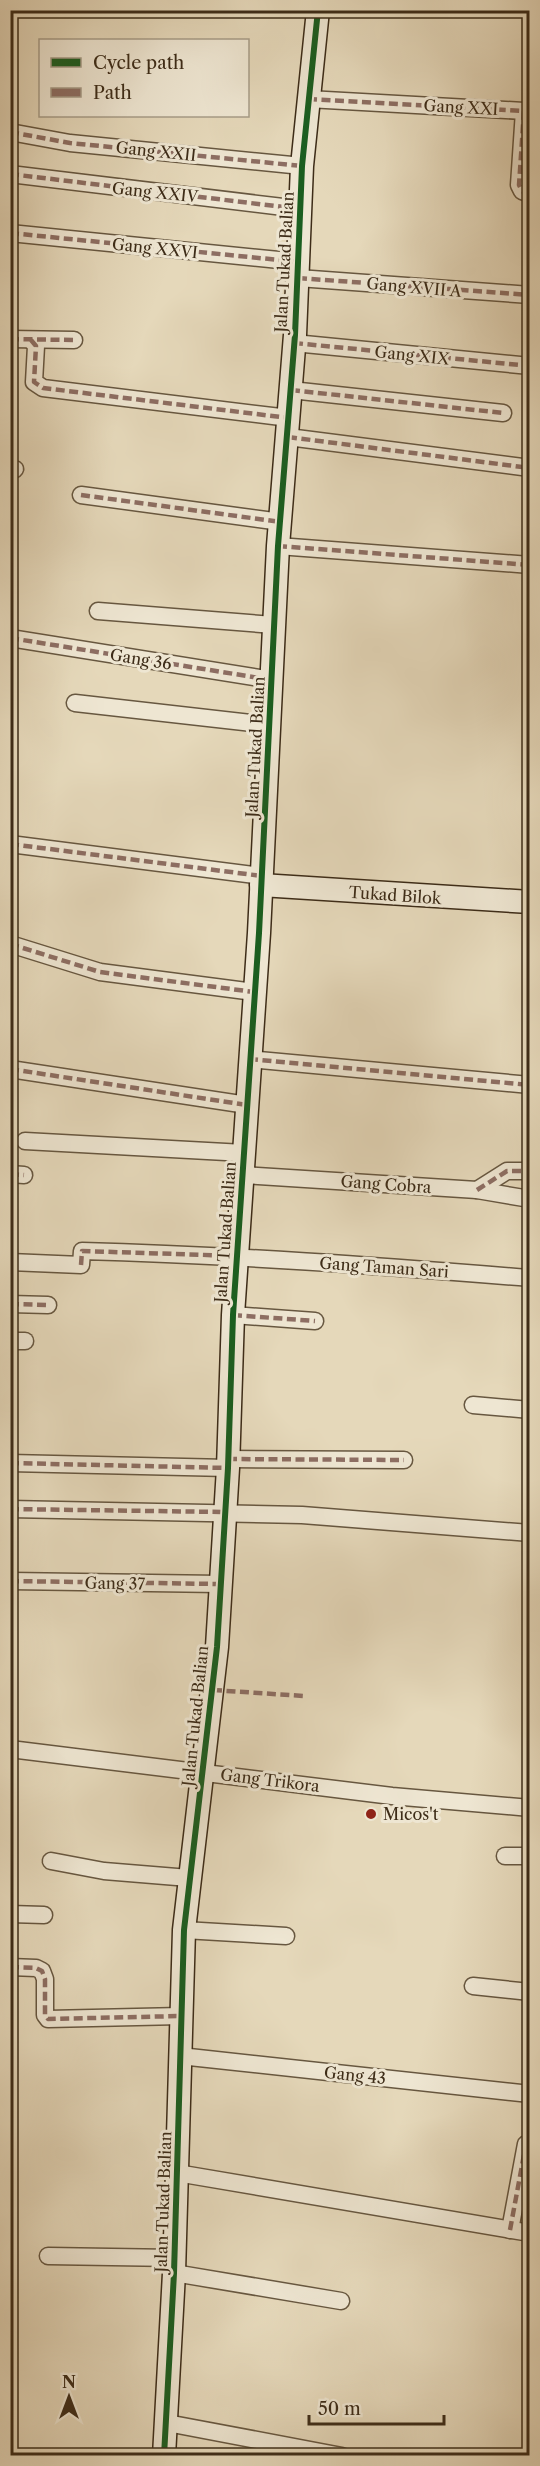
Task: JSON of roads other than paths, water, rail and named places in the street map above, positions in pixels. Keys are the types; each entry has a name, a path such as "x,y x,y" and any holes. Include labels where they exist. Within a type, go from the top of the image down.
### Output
{"street":[{"name":"Jalan Tukad Balian","path":"164,2456 175,2266 184,1930 213,1690 228,1463 233,1315 262,881 278,546 299,270 302,166 318,10"},
{"name":"Gang XXI","path":"308,99 527,109 519,185 522,191 530,194"},
{"name":"Gang XXII","path":"10,132 70,143 302,166"},
{"name":"Gang XXIV","path":"10,174 300,209"},
{"name":"Gang XXVI","path":"10,233 299,270"},
{"name":"Gang XVII A","path":"299,270 530,295"},
{"path":"10,339 74,340"},
{"path":"31,340 36,346 34,382 43,388 530,468"},
{"name":"Gang XIX","path":"294,343 530,366"},
{"path":"291,390 503,413"},
{"path":"81,495 281,522"},
{"path":"278,546 530,565"},
{"path":"98,610 274,625"},
{"name":"Gang 36","path":"10,638 272,680"},
{"path":"75,703 269,725"},
{"path":"10,844 262,881"},
{"name":"Tukad Bilok","path":"262,881 530,902"},
{"path":"10,944 100,972 254,992"},
{"path":"249,1059 530,1085"},
{"path":"10,1068 247,1105"},
{"name":"Gang Cobra","path":"25,1142 477,1190 530,1199"},
{"path":"477,1190 507,1171 530,1171"},
{"name":"Gang Taman Sari","path":"10,1262 81,1265 82,1251 238,1256 530,1278"},
{"path":"10,1304 48,1305"},
{"path":"233,1315 315,1321"},
{"path":"473,1405 530,1410"},
{"path":"10,1463 404,1460"},
{"path":"10,1509 225,1512 422,1523 530,1533"},
{"name":"Gang 37","path":"10,1581 220,1584"},
{"name":"Gang Trikora","path":"10,1749 392,1796 530,1808"},
{"path":"505,1856 530,1856"},
{"path":"51,1861 104,1870 189,1878"},
{"path":"10,1914 44,1915"},
{"path":"184,1930 286,1936"},
{"path":"10,1967 36,1968 42,1971 45,1979 45,2015 48,2019 181,2016"},
{"path":"473,1986 530,1992"},
{"name":"Gang 43","path":"180,2056 530,2094"},
{"path":"510,2230 526,2144"},
{"path":"177,2173 530,2233"},
{"path":"48,2256 175,2266 341,2301"},
{"path":"167,2423 342,2456"}],"place":[{"name":"Micos't","path":"371,1814"}]}
